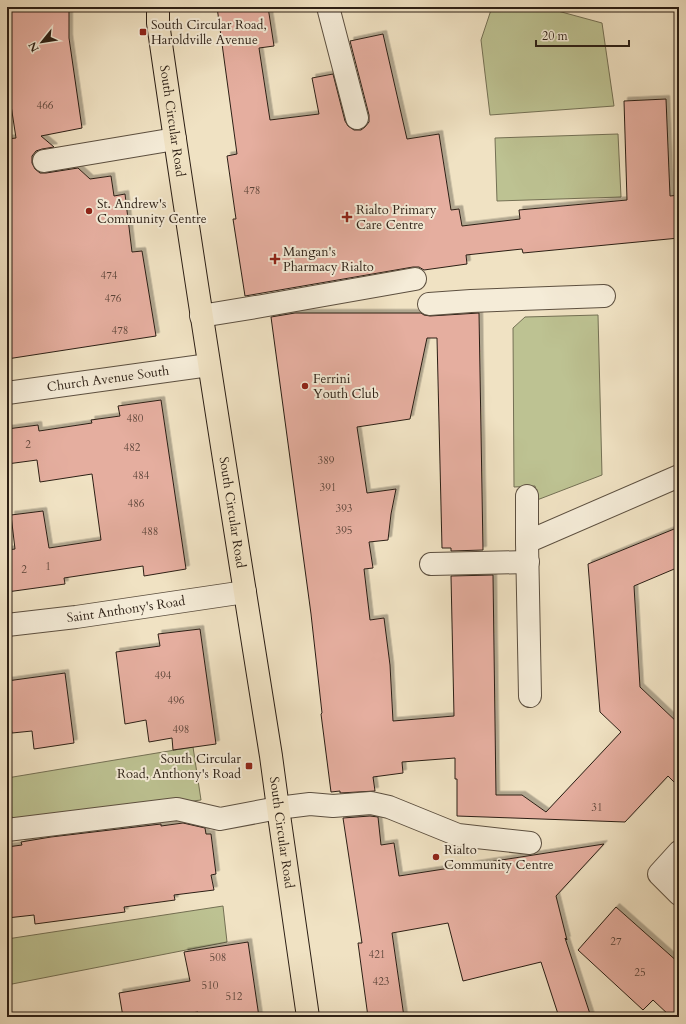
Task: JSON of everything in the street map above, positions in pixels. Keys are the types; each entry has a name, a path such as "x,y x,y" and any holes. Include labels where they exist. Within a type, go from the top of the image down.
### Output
{"main road":[{"name":"South Circular Road","path":"158,7 158,23 201,316 271,756 308,1017"}],"street":[{"path":"328,7 357,118"},
{"path":"44,161 175,139"},
{"path":"201,316 415,279"},
{"path":"429,304 604,296"},
{"name":"Church Avenue South","path":"7,394 209,365"},
{"path":"431,564 527,552 679,476"},
{"path":"527,496 530,696"},
{"name":"Saint Anthony's Road","path":"7,625 76,617 245,592"},
{"path":"7,830 177,809 220,819 278,808 310,804 333,806 371,803 389,807 458,835 530,843"},
{"path":"679,852 659,874 679,894"}],"green space":[{"path":"492,7 543,7 602,23 614,106 490,115 481,40"},
{"path":"618,134 621,197 497,201 495,138"},
{"path":"598,315 602,475 537,500 535,486 514,487 513,328 525,317"},
{"path":"193,747 201,800 24,822 17,820 7,812 7,778"},
{"path":"223,906 227,942 7,985 7,939"}],"building":[{"path":"7,7 69,7 69,38 82,128 41,136 54,147 36,151 32,156 32,163 35,169 40,173 78,168 90,179 111,176 114,196 125,194 132,252 142,251 156,336 7,359 7,139 16,138 7,79"},
{"path":"217,7 268,7 274,46 259,48 270,120 319,114 312,78 333,74 345,121 348,126 354,130 361,130 365,127 369,122 369,115 350,41 383,34 407,139 439,134 451,210 459,209 462,226 520,219 519,210 627,200 624,101 666,99 670,196 679,195 679,238 523,253 522,249 466,255 467,264 424,270 419,267 413,267 245,296 233,219 236,219 227,156 237,154"},
{"path":"295,313 421,313 430,316 479,313 483,550 451,551 451,548 442,548 437,338 427,338 410,419 357,427 367,493 396,489 388,540 369,542 373,568 364,569 370,620 384,618 390,665 393,721 454,716 451,576 493,575 496,795 522,795 546,812 621,732 600,712 588,564 679,527 679,567 634,586 640,687 679,724 679,787 668,776 625,822 457,816 457,779 455,779 455,758 402,762 403,773 373,777 375,791 340,793 340,791 331,792 321,714 311,614 271,317"},
{"path":"161,400 186,569 144,576 143,566 64,578 65,584 7,592 7,550 15,549 11,515 43,511 49,548 101,540 92,474 40,482 37,460 7,464 7,429 38,425 39,431 92,423 91,420 120,416 118,406"},
{"path":"200,629 216,744 173,750 172,738 149,742 146,720 125,724 116,652 160,646 158,634"},
{"path":"65,673 74,743 34,749 32,731 12,733 7,698 7,681"},
{"path":"370,816 378,817 381,845 394,843 399,876 604,844 556,896 567,940 565,938 591,1017 559,1017 541,962 463,981 448,923 392,933 404,1017 368,1017 358,943 362,943 343,818"},
{"path":"183,823 205,828 206,834 211,834 216,874 211,875 214,890 174,895 175,900 124,907 125,912 35,924 34,915 7,918 7,847 22,845 21,842 51,837 161,824 161,826"},
{"path":"616,907 679,963 679,1017 671,1017 653,1000 643,1010 578,950"},
{"path":"248,942 259,1017 199,1017 198,1012 166,1017 123,1017 119,993 190,981 184,952"}],"place":[{"name":"South Circular Road, Haroldville Avenue","path":"143,32"},
{"name":"St. Andrew's Community Centre","path":"89,211"},
{"name":"Rialto Primary Care Centre","path":"347,217"},
{"name":"Mangan's Pharmacy Rialto","path":"275,259"},
{"name":"Ferrini Youth Club","path":"305,386"},
{"name":"South Circular Road, Anthony's Road","path":"249,766"},
{"name":"Rialto Community Centre","path":"436,857"}]}
